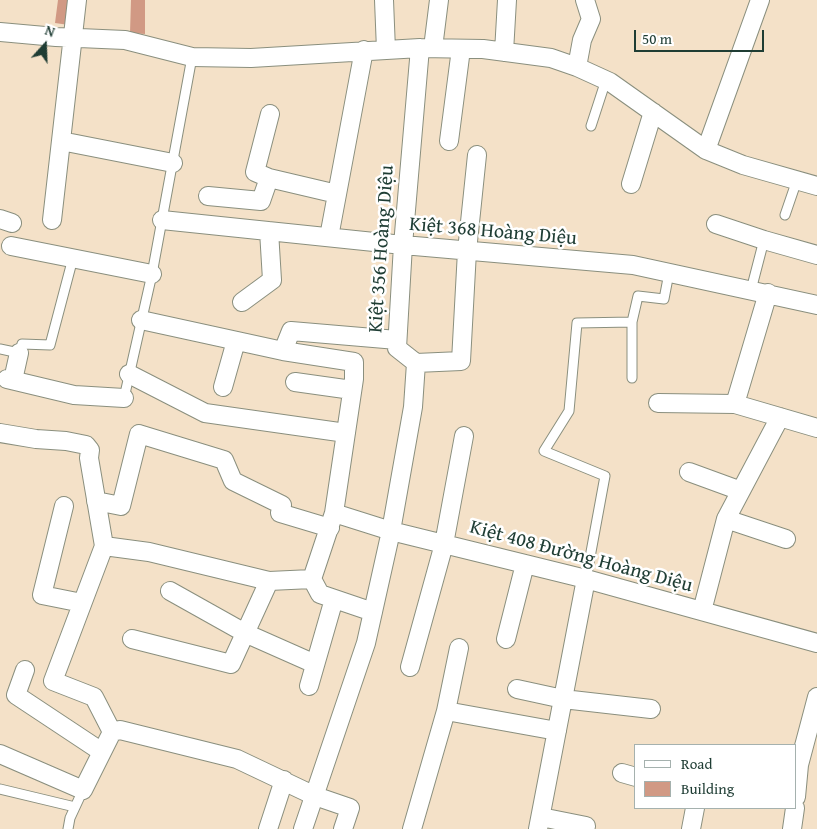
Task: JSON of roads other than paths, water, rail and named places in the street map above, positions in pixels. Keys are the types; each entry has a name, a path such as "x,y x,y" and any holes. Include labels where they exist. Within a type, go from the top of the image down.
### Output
{"street":[{"path":"52,220 77,0"},
{"path":"384,0 386,50"},
{"name":"Kiệt 356 Hoàng Diệu","path":"416,362 397,348 402,245 426,48 439,0"},
{"path":"504,52 507,0"},
{"path":"577,66 582,40 591,19 585,0"},
{"path":"706,150 760,0"},
{"path":"0,32 125,40 192,57 251,58 364,50 426,48 504,52 551,58 577,66 606,80 706,150 743,165 817,186"},
{"path":"449,141 461,49"},
{"path":"329,238 364,50"},
{"path":"631,184 653,112"},
{"path":"270,114 256,172 269,178 337,194"},
{"path":"61,141 173,163"},
{"path":"303,829 366,643 391,531 413,407 416,362 461,361 467,251 477,155"},
{"path":"208,196 261,201 269,178"},
{"name":"Kiệt 368 Hoàng Diệu","path":"162,220 402,245 633,265 817,305"},
{"path":"716,224 817,255"},
{"path":"242,302 272,280 269,231"},
{"path":"11,246 152,274"},
{"path":"735,404 760,292"},
{"path":"141,320 283,351 354,362 352,390 332,520 312,579 320,594 373,612"},
{"path":"283,351 290,331 397,340"},
{"path":"223,387 236,341"},
{"path":"19,353 10,379 74,395 124,398"},
{"path":"129,374 206,413 346,433"},
{"path":"295,382 352,390"},
{"path":"658,403 735,404 817,428"},
{"path":"702,611 726,518 780,417"},
{"path":"0,433 86,444 90,450 89,458 104,546 53,681 94,697 112,732"},
{"name":"Kiệt 408 Đường Hoàng Diệu","path":"96,501 121,506 139,434 224,460 233,481 282,505 280,513 391,531 586,579 817,642"},
{"path":"410,667 444,544 464,436"},
{"path":"689,472 741,491"},
{"path":"64,506 42,595 82,603"},
{"path":"726,518 786,539"},
{"path":"104,546 149,552 269,581 312,579"},
{"path":"506,639 525,564"},
{"path":"586,579 540,823 586,826"},
{"path":"132,639 231,664 269,581"},
{"path":"170,591 245,633 315,664"},
{"path":"309,686 334,599"},
{"path":"412,829 446,711 459,648"},
{"path":"25,670 16,695 102,752"},
{"path":"517,689 563,699 651,709"},
{"path":"797,786 799,765 817,697"},
{"path":"446,711 557,732"},
{"path":"0,754 83,790 112,732 120,730 237,758 315,796 350,808 343,829"},
{"path":"268,829 284,780"},
{"path":"691,829 695,809"},
{"path":"792,829 794,809"}],"lane":[{"path":"124,398 152,274 192,57"},
{"path":"591,126 606,80"},
{"path":"785,215 797,180"},
{"path":"760,292 764,240"},
{"path":"0,349 19,353 22,344 50,346 72,258"},
{"path":"632,378 632,322 638,296 664,299 669,273"},
{"path":"586,579 605,476 544,451 569,411 576,323 632,322"},
{"path":"0,789 75,808"},
{"path":"68,829 83,790"}]}
